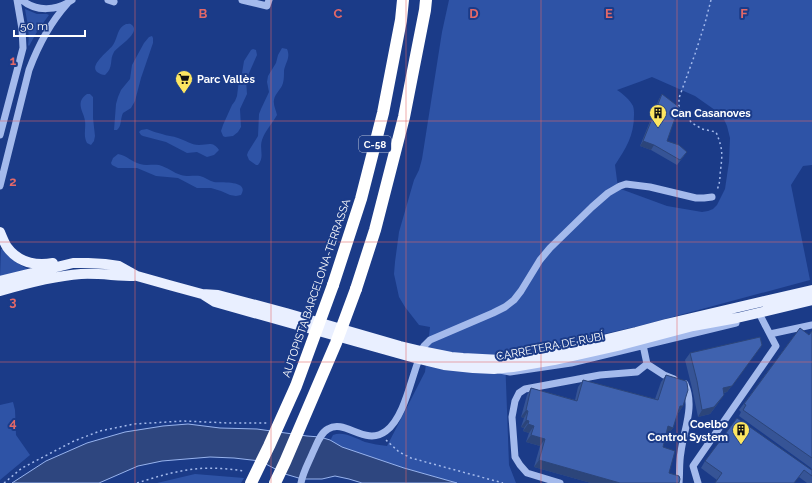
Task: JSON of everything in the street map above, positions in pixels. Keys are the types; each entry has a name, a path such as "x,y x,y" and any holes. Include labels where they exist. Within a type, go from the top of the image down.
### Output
{"highway":[{"name":"AUTOPISTA BARCELONA-TERRASSA","path":"251,478 269,446 296,386 334,285 361,199 383,114 401,20 403,0"},
{"name":"C-58","path":"275,483 336,343 356,289 375,230 404,117 426,3"}],"main road":[{"path":"0,232 6,246 20,260 32,264 59,262 73,263"},
{"name":"CARRETERA DE RUBÍ","path":"0,281 73,263 119,266 137,276 202,294 218,295 361,335 376,342 420,355 444,365 494,369 562,358 621,345 693,326 737,318 812,300"},
{"name":"CARRETERA DE RUBÍ","path":"0,291 53,277 71,275 101,274 115,276 137,276"},
{"path":"0,287 17,286"},
{"name":"CARRETERA DE RUBÍ","path":"202,294 215,302 357,343 442,360 463,358 501,360 530,357 812,290"}],"street":[{"path":"0,135 23,48 22,29 17,0"},
{"path":"22,0 27,4 40,9 54,9 69,2"},
{"path":"242,0 267,6 269,0"},
{"path":"0,186 29,70 45,35 59,13 69,2"},
{"path":"302,483 304,472 318,442 322,434 328,428 341,426 362,435 372,436 386,432 400,412 424,346 430,340 476,322 505,307 514,300 533,270 550,248 608,193 626,184 650,187 696,198 712,197"},
{"path":"494,369 510,372 571,363 812,304"},
{"path":"698,483 693,466 732,417 776,346 761,317"},
{"path":"770,334 812,325"},
{"path":"643,345 647,364 664,375 684,382 687,389 690,406 681,452 679,483"},
{"path":"560,483 527,473 515,457 512,416 515,401 519,393 525,389 600,374 638,372 647,364"}],"path":[{"path":"711,0 705,23 678,103 679,109 692,123 702,129 716,132 719,139 722,148 720,183 716,193 712,197"},
{"path":"4,483 22,468 74,441 100,431 134,424 184,421 269,423"},
{"path":"381,434 399,452 411,458 503,483"},
{"path":"137,483 172,473 196,469 217,468 244,471 251,478"}],"shaded area":[{"path":"449,0 812,0 812,165 803,166 791,185 810,280 639,326 505,356 509,465 516,483 457,483 404,468 329,443 333,435 341,434 368,443 387,446 425,372 430,327 419,325 405,307 399,297 394,274 399,232 414,180 422,159 442,32","holes":["652,77 695,96 722,115 730,138 729,162 725,189 717,205 713,209 702,212 667,206 618,188 615,165 631,136 634,114 632,104 617,90"]},
{"path":"25,9 37,14 49,15 29,46 29,36"},
{"path":"126,24 132,25 134,32 114,52 108,72 105,75 100,74 95,69 97,62 113,45 119,30"},
{"path":"152,36 153,43 135,101 131,108 123,113 119,128 114,130 118,97 121,90 130,79 132,65 144,43 149,37"},
{"path":"282,48 287,49 288,55 283,83 274,100 277,115 263,137 261,143 262,156 258,165 256,165 249,160 247,155 258,136 259,114 269,92 267,82 268,76 276,63"},
{"path":"253,49 256,50 257,55 246,80 247,94 240,109 241,127 233,136 225,137 221,131 237,96 244,61"},
{"path":"87,94 90,94 93,97 95,136 91,145 87,143 86,140 85,121 81,106 82,99"},
{"path":"147,129 176,137 193,144 212,144 219,150 214,155 207,157 197,152 187,153 166,142 143,136 139,132"},
{"path":"118,154 140,164 162,166 181,175 200,176 214,182 234,183 242,187 243,190 241,195 230,195 211,188 197,188 178,178 156,176 137,168 118,168 111,163 113,158"},
{"path":"1,249 3,249 17,263 28,269 0,278"},
{"path":"13,402 15,410 16,435 30,455 0,480 0,405"},
{"path":"188,424 220,428 257,429 320,437 330,440 342,447 404,468 457,483 362,483 335,476 322,479 302,479 285,474 260,461 210,457 162,461 138,466 99,483 12,483 46,461 87,443 125,432"},
{"path":"195,474 244,478 241,483 157,483"}],"building":[{"name":"Can Casanoves","path":"662,94 679,107 667,141 679,145 687,152 680,160 654,145 643,141"},
{"path":"800,328 809,335 812,331 812,458 743,410 746,405 744,404"},
{"path":"760,337 762,345 732,386 723,388 724,395 714,407 702,410 690,353"},
{"path":"666,375 686,381 688,390 683,406 680,406 673,428 668,426 663,447 675,451 669,473 679,476 679,483 620,483 539,460 545,439 531,435 534,426 528,424 529,421 526,420 528,411 526,410 531,388 577,401 583,380 658,400"},
{"name":"Coelbo Control System","path":"737,418 812,470 812,476 804,470 794,483 715,483 722,473 705,461"}],"place":[{"name":"Parc Vallès","path":"184,94"},
{"name":"Can Casanoves","path":"658,128"},
{"name":"Coelbo Control System","path":"741,445"}]}
